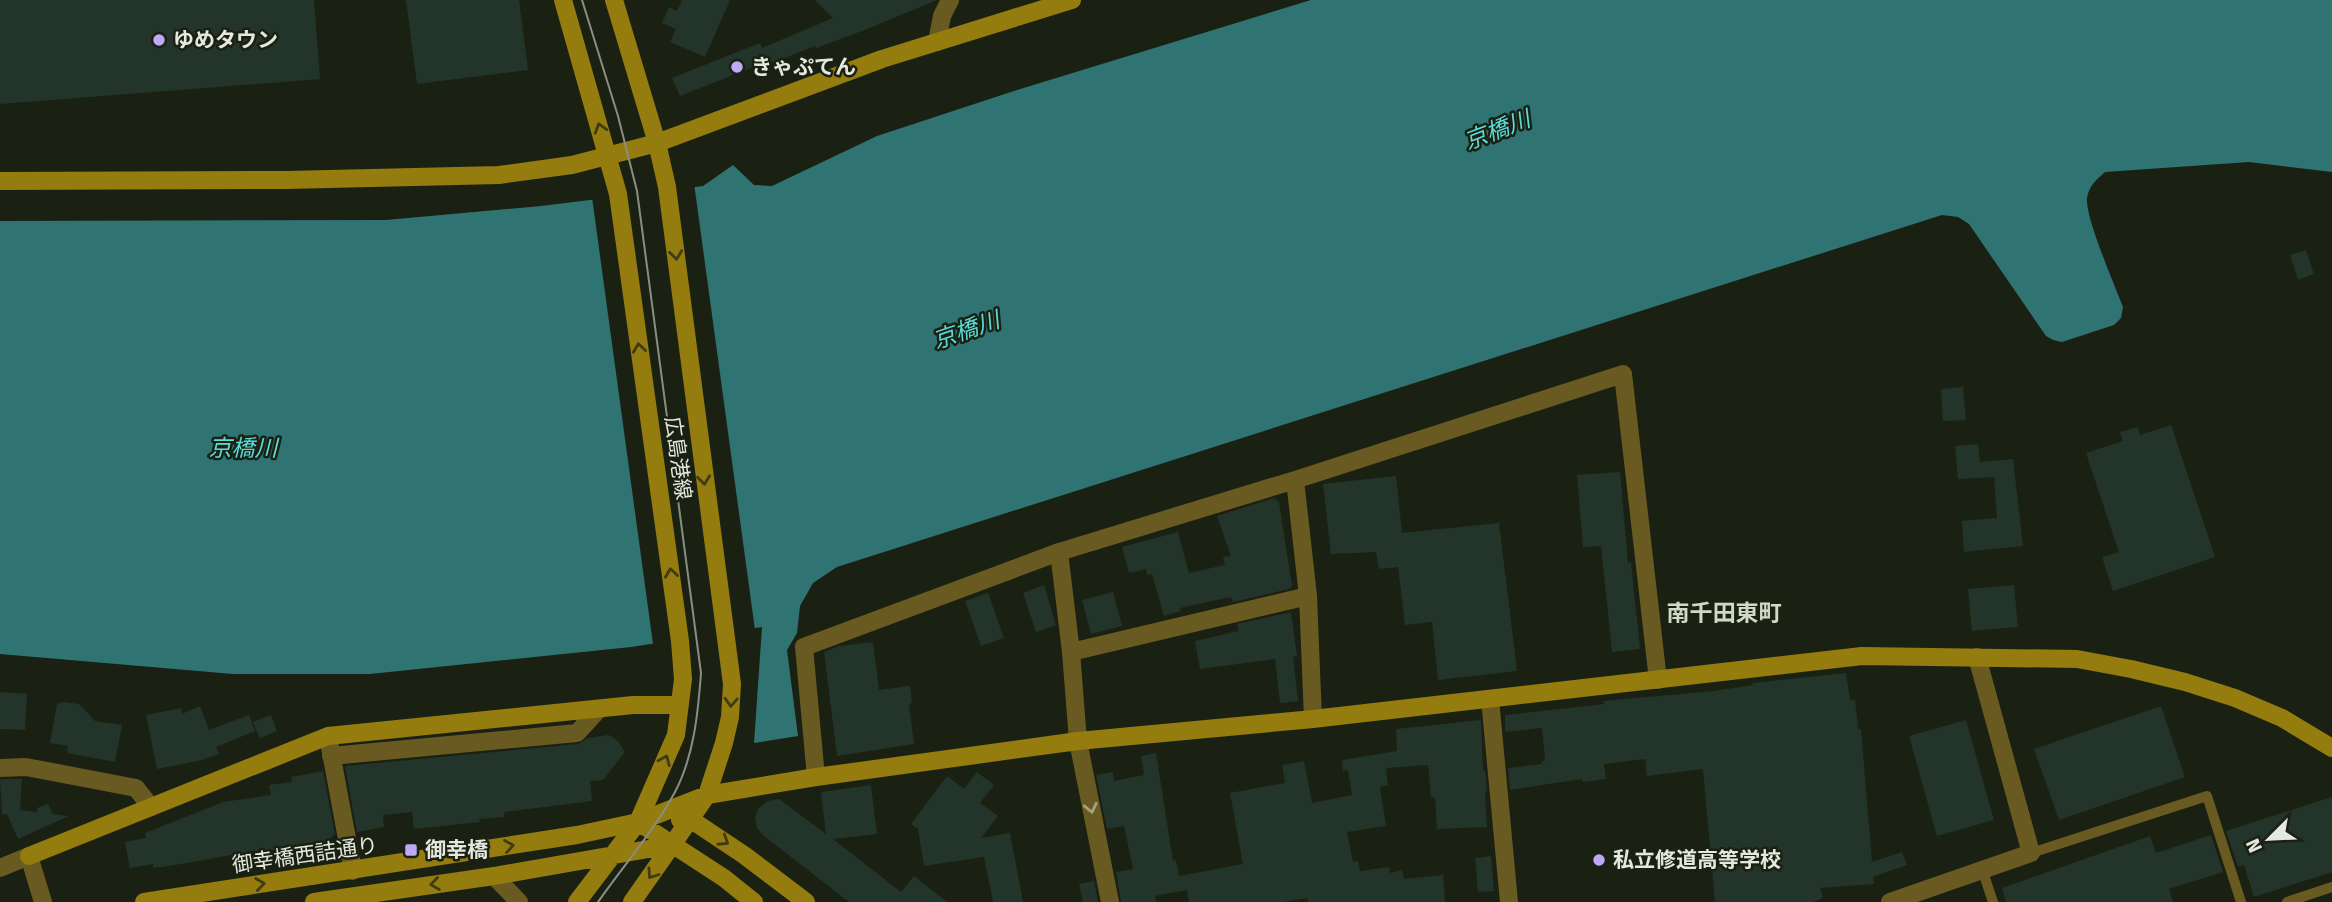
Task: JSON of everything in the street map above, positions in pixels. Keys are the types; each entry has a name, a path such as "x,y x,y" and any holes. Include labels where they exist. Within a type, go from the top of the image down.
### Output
{"street":[{"name":"広島港線","path":"564,0 618,194 680,640 683,679 676,735 638,822 577,902"},
{"name":"広島港線","path":"614,0 657,143 667,187 732,684 730,717 707,795 632,902"},
{"path":"937,42 942,16 950,0"},
{"path":"0,181 286,180 499,175 572,164 657,143 882,59 1072,0"},
{"path":"816,777 804,646 1059,552 1295,480 1623,374 1658,680"},
{"path":"1295,480 1308,596 1313,719"},
{"path":"1059,552 1078,741 1111,902"},
{"path":"1071,652 1308,596"},
{"path":"638,822 707,795 816,777 1078,741 1313,719 1863,656 2077,660 2185,682 2235,698 2282,718 2332,748"},
{"path":"1890,902 1925,896 1982,869 2031,853 1977,657"},
{"path":"1490,699 1509,902"},
{"path":"0,868 328,736 633,705 680,705"},
{"path":"331,756 577,733 599,709"},
{"path":"328,736 353,871"},
{"path":"0,768 26,767 136,788 151,807"},
{"path":"638,822 690,819 744,855 806,902"},
{"path":"638,822 724,878 754,902"},
{"name":"御幸橋西詰通り","path":"144,902 225,896 638,822"},
{"path":"314,902 494,876 671,845"},
{"path":"29,856 43,902"},
{"path":"494,876 519,902"}],"lane":[{"path":"2031,853 2207,796 2241,902"},
{"path":"1982,869 1993,902"},
{"path":"2287,902 2332,887"}],"water":[{"name":"京橋川","path":"1311,0 2332,0 2332,172 2249,162 2105,172 2089,190 2087,198 2095,235 2123,307 2121,318 2114,325 2062,342 2046,336 1969,224 1958,217 1942,215 837,567 813,583 800,606 797,633 787,650 798,736 754,743 762,627 631,647 370,674 233,674 0,654 0,221 386,220 541,206 703,186 733,165 754,185 772,186 877,136"}],"pier":[{"path":"694,183 755,630 653,644 592,197"}],"building":[{"name":"ゆめタウン","path":"0,0 314,0 320,79 0,104"},
{"path":"406,0 519,0 528,70 417,84"},
{"path":"682,0 730,0 705,57 670,42 676,29 662,23 669,7 677,11"},
{"path":"815,0 937,0 862,31 772,63 771,60 680,96 672,78 760,43 762,48 833,18"},
{"path":"2306,250 2314,274 2298,280 2290,255"},
{"path":"1963,387 1966,420 1943,421 1941,389"},
{"path":"2171,425 2215,557 2113,591 2102,557 2119,552 2086,453 2123,441 2120,432 2138,427 2140,435"},
{"path":"1978,444 1980,462 2013,459 2023,546 1964,552 1962,521 1997,518 1994,477 1958,479 1955,446"},
{"path":"1620,472 1628,563 1631,562 1640,649 1612,652 1601,546 1583,547 1577,475"},
{"path":"1396,476 1402,533 1499,523 1517,671 1438,680 1432,622 1405,625 1398,567 1379,569 1376,552 1331,554 1323,484"},
{"path":"1274,498 1279,502 1292,586 1289,589 1233,602 1231,597 1180,608 1181,611 1164,616 1152,574 1147,575 1146,569 1129,573 1122,547 1178,532 1189,573 1225,565 1223,557 1231,556 1217,516"},
{"path":"1044,585 1056,625 1036,632 1023,593"},
{"path":"2014,585 2018,627 1972,631 1968,589"},
{"path":"1113,592 1122,626 1091,634 1082,600"},
{"path":"988,593 1004,638 981,646 965,601"},
{"path":"1291,612 1297,656 1293,657 1298,701 1280,703 1275,659 1200,669 1195,641 1239,631 1237,624"},
{"path":"873,642 879,690 910,686 912,703 909,704 914,744 837,756 824,652 839,646"},
{"path":"1846,673 1850,700 1855,700 1858,729 1861,729 1872,862 1902,852 1907,865 1873,877 1874,884 1820,888 1823,898 1813,902 1715,902 1703,769 1647,776 1645,759 1604,764 1606,779 1583,782 1582,779 1510,790 1508,768 1542,764 1542,761 1545,761 1542,728 1505,732 1505,715"},
{"path":"0,692 27,694 25,730 0,729"},
{"path":"57,704 79,704 95,721 122,725 115,762 67,753 68,746 50,743"},
{"path":"200,706 209,730 249,715 255,731 216,747 219,754 157,769 146,715 181,708 182,714"},
{"path":"2161,706 2185,777 2059,820 2034,749"},
{"path":"271,715 277,731 260,738 253,722"},
{"path":"1481,720 1487,827 1437,829 1435,797 1431,797 1428,765 1386,768 1388,785 1380,787 1386,826 1347,832 1353,862 1358,861 1360,871 1389,867 1390,873 1402,870 1404,879 1443,875 1445,902 1308,902 1307,898 1283,902 1189,902 1187,890 1155,896 1156,902 1121,902 1116,872 1133,869 1124,826 1107,829 1096,775 1113,772 1114,781 1144,775 1141,756 1156,753 1173,861 1176,860 1179,876 1243,864 1230,793 1285,783 1282,765 1304,761 1312,803 1352,795 1348,770 1343,771 1342,760 1397,751 1396,729"},
{"path":"1966,720 1994,820 1937,836 1909,736"},
{"path":"609,735 618,741 625,752 603,780 590,781 592,801 504,812 504,817 479,819 480,822 414,829 412,812 383,815 384,827 357,832 345,766 578,744 588,738"},
{"path":"323,771 335,834 326,842 153,868 153,864 130,868 125,842 146,838 145,833 223,802 271,795 269,785 292,782 291,777"},
{"path":"977,772 994,785 980,803 998,816 981,838 1010,833 1023,902 993,902 984,857 924,866 918,829 911,824 947,776 964,789"},
{"path":"0,779 22,779 20,810 37,812 37,808 48,804 53,814 69,816 18,839 7,814 2,815"},
{"path":"871,785 877,834 833,839 901,892 914,876 947,902 849,902 757,828 755,818 758,809 768,801 779,799 826,834 821,792"},
{"path":"2332,797 2332,872 2254,897 2244,865 2238,867 2226,831"},
{"path":"2211,835 2223,872 2169,889 2173,902 2006,902 2002,888 2150,836 2156,853"},
{"path":"1491,856 1494,891 1478,892 1475,858"},
{"path":"1094,881 1098,902 1083,902 1079,884"}],"tram line":[{"path":"582,0 618,116 637,191 701,673 694,734 687,764 675,792 658,821 598,902"}],"place":[{"name":"ゆめタウン","path":"159,40"},
{"name":"きゃぷてん","path":"737,67"},
{"name":"御幸橋","path":"411,850"},
{"name":"私立修道高等学校","path":"1599,860"}],"district":[{"name":"南千田東町","path":"1724,613"}]}
